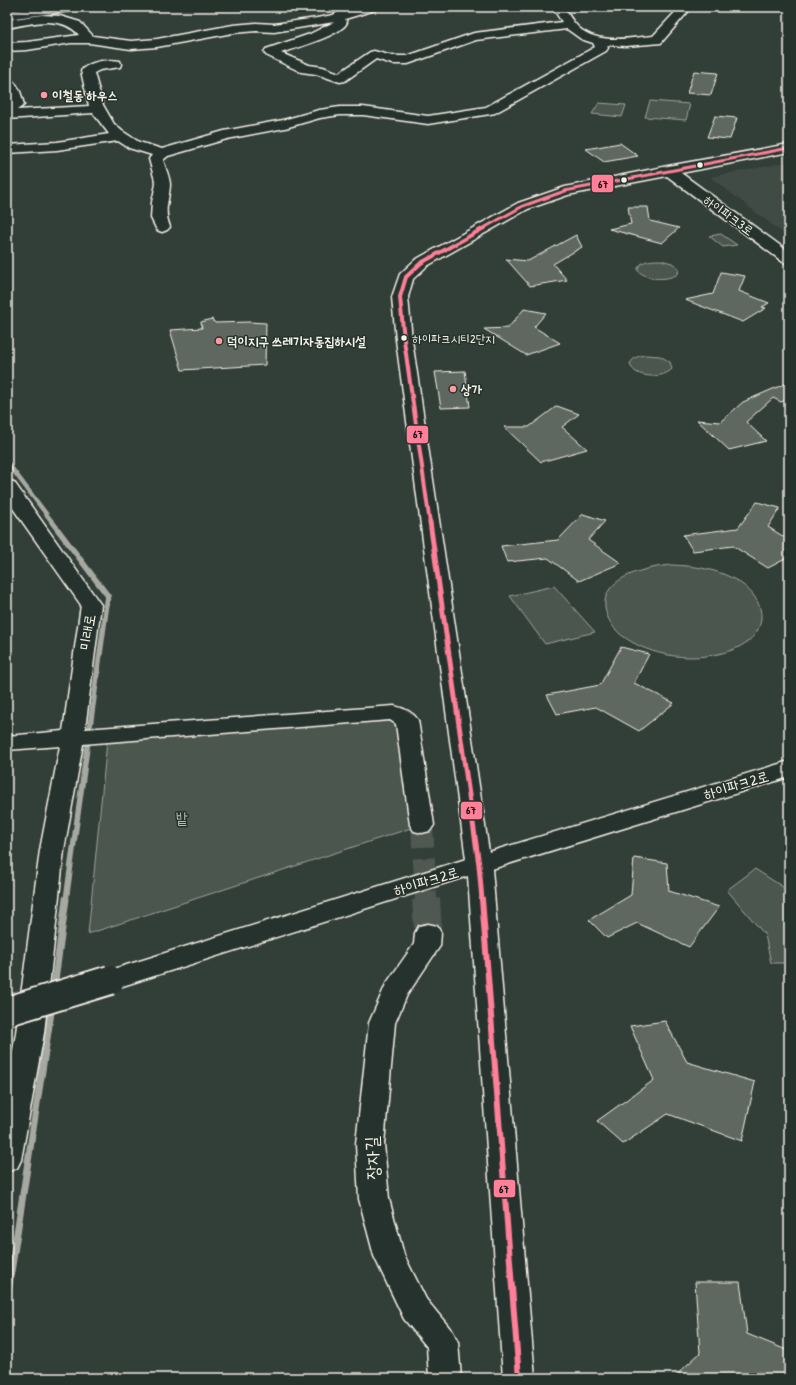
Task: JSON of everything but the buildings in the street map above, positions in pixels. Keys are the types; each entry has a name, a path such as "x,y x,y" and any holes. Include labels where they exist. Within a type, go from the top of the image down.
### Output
{"main road":[{"path":"7,10 29,7"},
{"path":"7,15 69,7"},
{"path":"7,47 27,46 58,40 89,39 131,45 158,43 227,30 256,27 274,28 337,18 344,14 372,7"},
{"path":"558,7 570,25 578,33 599,42 656,40 686,7"},
{"path":"337,18 341,22 340,26 310,40 270,52 306,69 318,70 340,78 374,56 392,60 408,60 474,37 570,25"},
{"path":"7,24 30,20 65,20 76,25 89,39"},
{"path":"115,64 97,66 87,71 98,109 106,124 120,137 134,146 150,152 163,153 238,132 285,124 319,114 340,111 363,111 428,120 490,110 602,48 599,42"},
{"path":"7,83 11,86 15,94 17,105 7,110"},
{"path":"7,115 98,109"},
{"path":"7,149 57,146 120,137"},
{"path":"519,1378 479,865 404,340 400,297 406,277 421,263 534,202 565,191 668,170 789,148"},
{"path":"162,227 159,218 159,202 163,184 156,159 163,153"},
{"name":"하이파크3로","path":"668,170 789,259"},
{"name":"미래로","path":"7,486 91,605 82,665 76,736 52,850 30,1033 7,1160"},
{"path":"7,743 76,736 394,713 406,720 422,826"},
{"name":"하이파크2로","path":"8,1011 789,769"},
{"name":"장자길","path":"428,933 427,946 395,991 382,1023 370,1144 374,1199 389,1256 415,1309 442,1342 445,1378"}],"shaded area":[{"path":"789,162 789,238 710,177"}],"green space":[{"path":"650,101 690,104 686,120 645,117"},
{"path":"599,103 626,105 622,117 592,114"},
{"path":"721,234 737,245 723,247 709,236"},
{"path":"651,260 661,260 672,263 679,268 678,274 668,278 652,278 638,271 638,268 642,263"},
{"path":"639,356 660,356 670,362 672,369 662,375 656,376 637,373 630,364 631,362"},
{"path":"672,565 698,567 715,571 739,582 749,590 760,609 761,619 759,628 753,636 744,644 732,650 718,654 689,657 659,653 632,642 620,634 610,622 605,608 606,597 611,588 618,581 628,575 651,568"},
{"path":"554,586 595,632 545,644 510,596"},
{"name":"밭","path":"395,718 411,828 88,934 107,741"},
{"path":"755,869 789,891 789,963 771,963 765,935 727,890"}],"waterway":[{"path":"7,462 53,523"},
{"path":"52,522 108,596 66,900"},
{"path":"54,988 66,899"},
{"path":"7,1298 52,1006"}],"tunnel":[{"path":"422,825 426,900"},
{"path":"426,899 428,933"}],"transit line":[{"name":"67","path":"519,1378 479,865 404,340 400,297 406,277 421,263 523,206 565,191 789,148"}],"place":[{"name":"이철동 하우스","path":"44,95"},
{"name":"하이파크시티2단지","path":"404,338"},
{"name":"덕이지구 쓰레기자동집하시설","path":"219,341"},
{"name":"상가","path":"453,389"}]}
